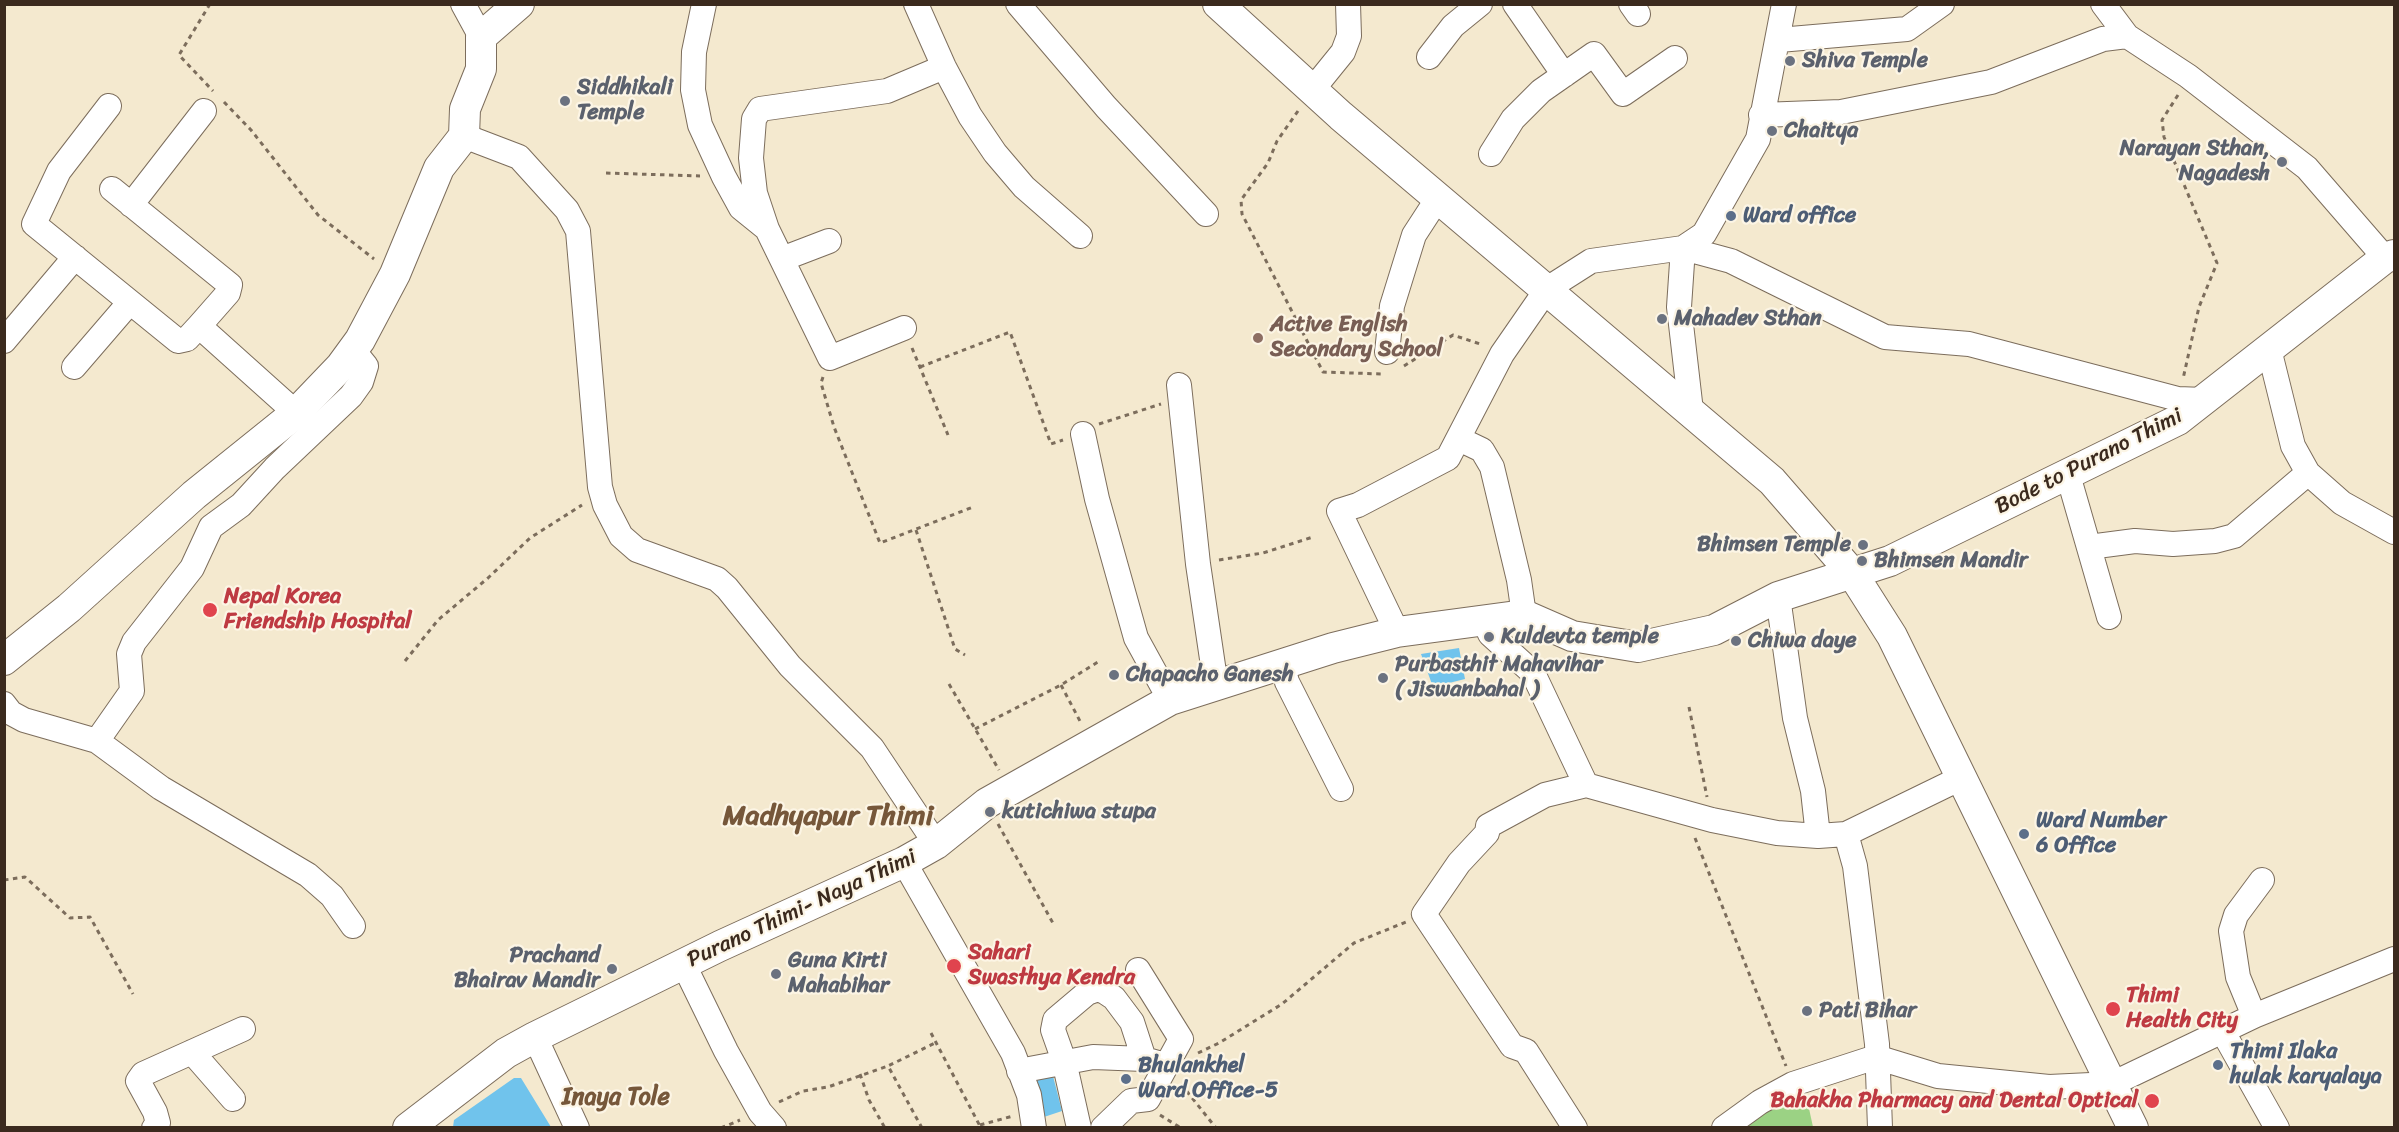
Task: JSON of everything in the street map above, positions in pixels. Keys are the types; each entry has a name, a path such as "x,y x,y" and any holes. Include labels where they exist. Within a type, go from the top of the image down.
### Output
{"main road":[{"path":"4,660 69,608 194,495 296,413 327,382 353,350 412,239 439,168 464,136 465,109 481,69 481,37 519,4"},
{"path":"1218,4 1438,198 1772,481 1852,573 1883,620 2133,1128"},
{"name":"Bode to Purano Thimi","path":"1852,573 1890,561 2178,420 2191,399 2269,349 2390,256"},
{"path":"1524,615 1572,636 1638,647 1714,630 1778,597 1852,573"},
{"name":"Purano Thimi- Naya Thimi","path":"408,1128 507,1053 535,1037 904,862 936,844 999,796 1170,700 1333,648 1397,632 1524,615"}],"street":[{"path":"463,4 481,37"},
{"path":"704,4 694,52 693,90 700,125 741,208 767,229"},
{"path":"916,4 944,67 995,153 1024,187 1080,236"},
{"path":"1018,4 1106,107 1206,214"},
{"path":"1313,89 1343,52 1349,36 1348,4"},
{"path":"1429,57 1454,26 1480,4"},
{"path":"1515,4 1564,75"},
{"path":"1683,248 1704,234 1758,139 1761,115 1779,40 1784,4"},
{"path":"1779,40 1907,29 1942,4"},
{"path":"2103,4 2127,36 2188,76 2307,168 2390,256"},
{"path":"1761,115 1840,112 1991,82 2103,39 2127,36"},
{"path":"1491,154 1522,108 1541,91 1594,54 1623,94 1675,58"},
{"path":"904,328 830,358 767,229 755,193 750,158 754,118 760,109 887,91 944,67"},
{"path":"109,106 59,171 34,224 178,340 187,339 228,293 230,285 112,189"},
{"path":"131,205 204,111"},
{"path":"464,136 519,157 567,210 578,231 600,487 605,505 621,536 637,550 717,579 727,588 790,666 872,748 936,844"},
{"path":"1392,365 1392,306 1414,234 1438,198"},
{"path":"782,259 829,241"},
{"path":"1683,248 1679,307 1691,411"},
{"path":"1397,632 1339,511 1358,505 1448,458 1502,354 1546,289 1592,261 1683,248 1731,261 1885,337 1969,344 2191,399"},
{"path":"4,341 75,257"},
{"path":"74,367 130,303"},
{"path":"199,326 296,413"},
{"path":"2269,349 2293,446 2308,473 2343,503 2394,532"},
{"path":"97,741 132,691 129,654 134,642 192,568 211,527 241,505 275,468 351,396 361,382 366,366 353,350"},
{"path":"1180,392 1198,564 1216,686"},
{"path":"1083,434 1097,499 1136,638 1170,700"},
{"path":"1459,439 1482,450 1492,467 1519,580 1524,615"},
{"path":"2089,547 2135,542 2173,544 2215,541 2234,536 2308,473"},
{"path":"2068,475 2109,617"},
{"path":"1778,597 1795,718 1813,791 1818,836"},
{"path":"1484,620 1490,634 1533,673 1586,785"},
{"path":"1282,664 1287,682 1341,789"},
{"path":"4,704 11,713 24,720 97,741 161,788 308,875 332,896 353,926"},
{"path":"1575,1128 1526,1051 1512,1046 1424,914 1459,863 1487,833 1488,826 1545,795 1586,785 1686,810 1712,819 1777,833 1818,836 1846,834 1961,778"},
{"path":"1846,834 1855,866 1864,932 1880,1128"},
{"path":"904,862 1013,1053 1033,1119"},
{"path":"2254,1016 2238,977 2231,931 2236,915 2262,880"},
{"path":"684,965 726,1051 767,1120"},
{"path":"1724,1128 1760,1102 1793,1084 1876,1057 1938,1076 2049,1087 2112,1084 2254,1016 2392,967"},
{"path":"1103,1128 1131,1101 1148,1099 1181,1040 1181,1035 1138,970"},
{"path":"1079,1128 1064,1061 1053,1030 1055,1020 1087,993 1098,990 1114,998 1163,1069"},
{"path":"154,1128 158,1123 155,1112 138,1081 143,1074 243,1029"},
{"path":"2223,1032 2277,1128"},
{"path":"535,1037 577,1128"},
{"path":"192,1052 233,1099"},
{"path":"1019,1071 1093,1057 1163,1069"}],"path":[{"path":"210,4 179,56 251,130 318,215 339,234 395,274"},
{"path":"2188,76 2162,120 2164,136 2217,263 2199,307 2191,399"},
{"path":"1313,89 1277,141 1268,163 1241,200 1242,214 1323,372 1392,365 1453,335 1502,354"},
{"path":"606,173 724,177"},
{"path":"904,328 948,435"},
{"path":"920,367 1010,332 1051,444 1083,434 1100,424 1180,392"},
{"path":"830,358 821,383 834,427 880,543 973,507"},
{"path":"405,661 438,620 530,538 585,503 600,487"},
{"path":"916,530 955,649 964,655"},
{"path":"1198,564 1263,553 1313,537"},
{"path":"975,729 1061,686 1101,660"},
{"path":"949,684 975,729 999,796 1054,925"},
{"path":"1061,686 1092,743"},
{"path":"1689,707 1712,819"},
{"path":"1686,810 1698,849 1718,890 1793,1084"},
{"path":"4,880 25,877 70,918 90,917 133,994"},
{"path":"1188,1057 1220,1043 1282,1004 1354,943 1424,914"},
{"path":"931,1032 980,1126 1033,1119"},
{"path":"767,1120 803,1091 828,1087 888,1066 935,1043"},
{"path":"888,1066 922,1128"},
{"path":"1163,1069 1216,1128"},
{"path":"860,1074 869,1100 885,1128"}],"green space":[{"path":"1805,1090 1813,1127 1742,1128 1755,1117"}],"water":[{"path":"1459,648 1465,679 1433,687 1421,654"},
{"path":"1053,1076 1062,1111 1038,1119 1028,1083"},
{"path":"514,1078 521,1078 551,1127 453,1127 454,1120"}],"place":[{"name":"Shiva Temple","path":"1790,61"},
{"name":"Siddhikali Temple","path":"565,101"},
{"name":"Chaitya","path":"1772,131"},
{"name":"Narayan Sthan, Nagadesh","path":"2282,162"},
{"name":"Ward office","path":"1731,216"},
{"name":"Mahadev Sthan","path":"1662,319"},
{"name":"Active English Secondary School","path":"1258,338"},
{"name":"Bhimsen Temple","path":"1863,545"},
{"name":"Bhimsen Mandir","path":"1862,561"},
{"name":"Nepal Korea Friendship Hospital","path":"210,610"},
{"name":"Kuldevta temple","path":"1489,637"},
{"name":"Chiwa daye","path":"1736,641"},
{"name":"Chapacho Ganesh","path":"1114,675"},
{"name":"Purbasthit Mahavihar ( Jiswanbahal )","path":"1383,678"},
{"name":"kutichiwa stupa","path":"990,812"},
{"name":"Ward Number 6 Office","path":"2024,834"},
{"name":"Sahari Swasthya Kendra","path":"954,966"},
{"name":"Prachand Bhairav Mandir","path":"612,969"},
{"name":"Guna Kirti Mahabihar","path":"776,974"},
{"name":"Thimi Health City","path":"2113,1009"},
{"name":"Pati Bihar","path":"1807,1011"},
{"name":"Thimi Ilaka hulak karyalaya","path":"2218,1065"},
{"name":"Bhulankhel Ward Office-5","path":"1126,1079"},
{"name":"Bahakha Pharmacy and Dental Optical","path":"2152,1101"}],"district":[{"name":"Madhyapur Thimi","path":"828,817"},
{"name":"Inaya Tole","path":"616,1098"}]}
